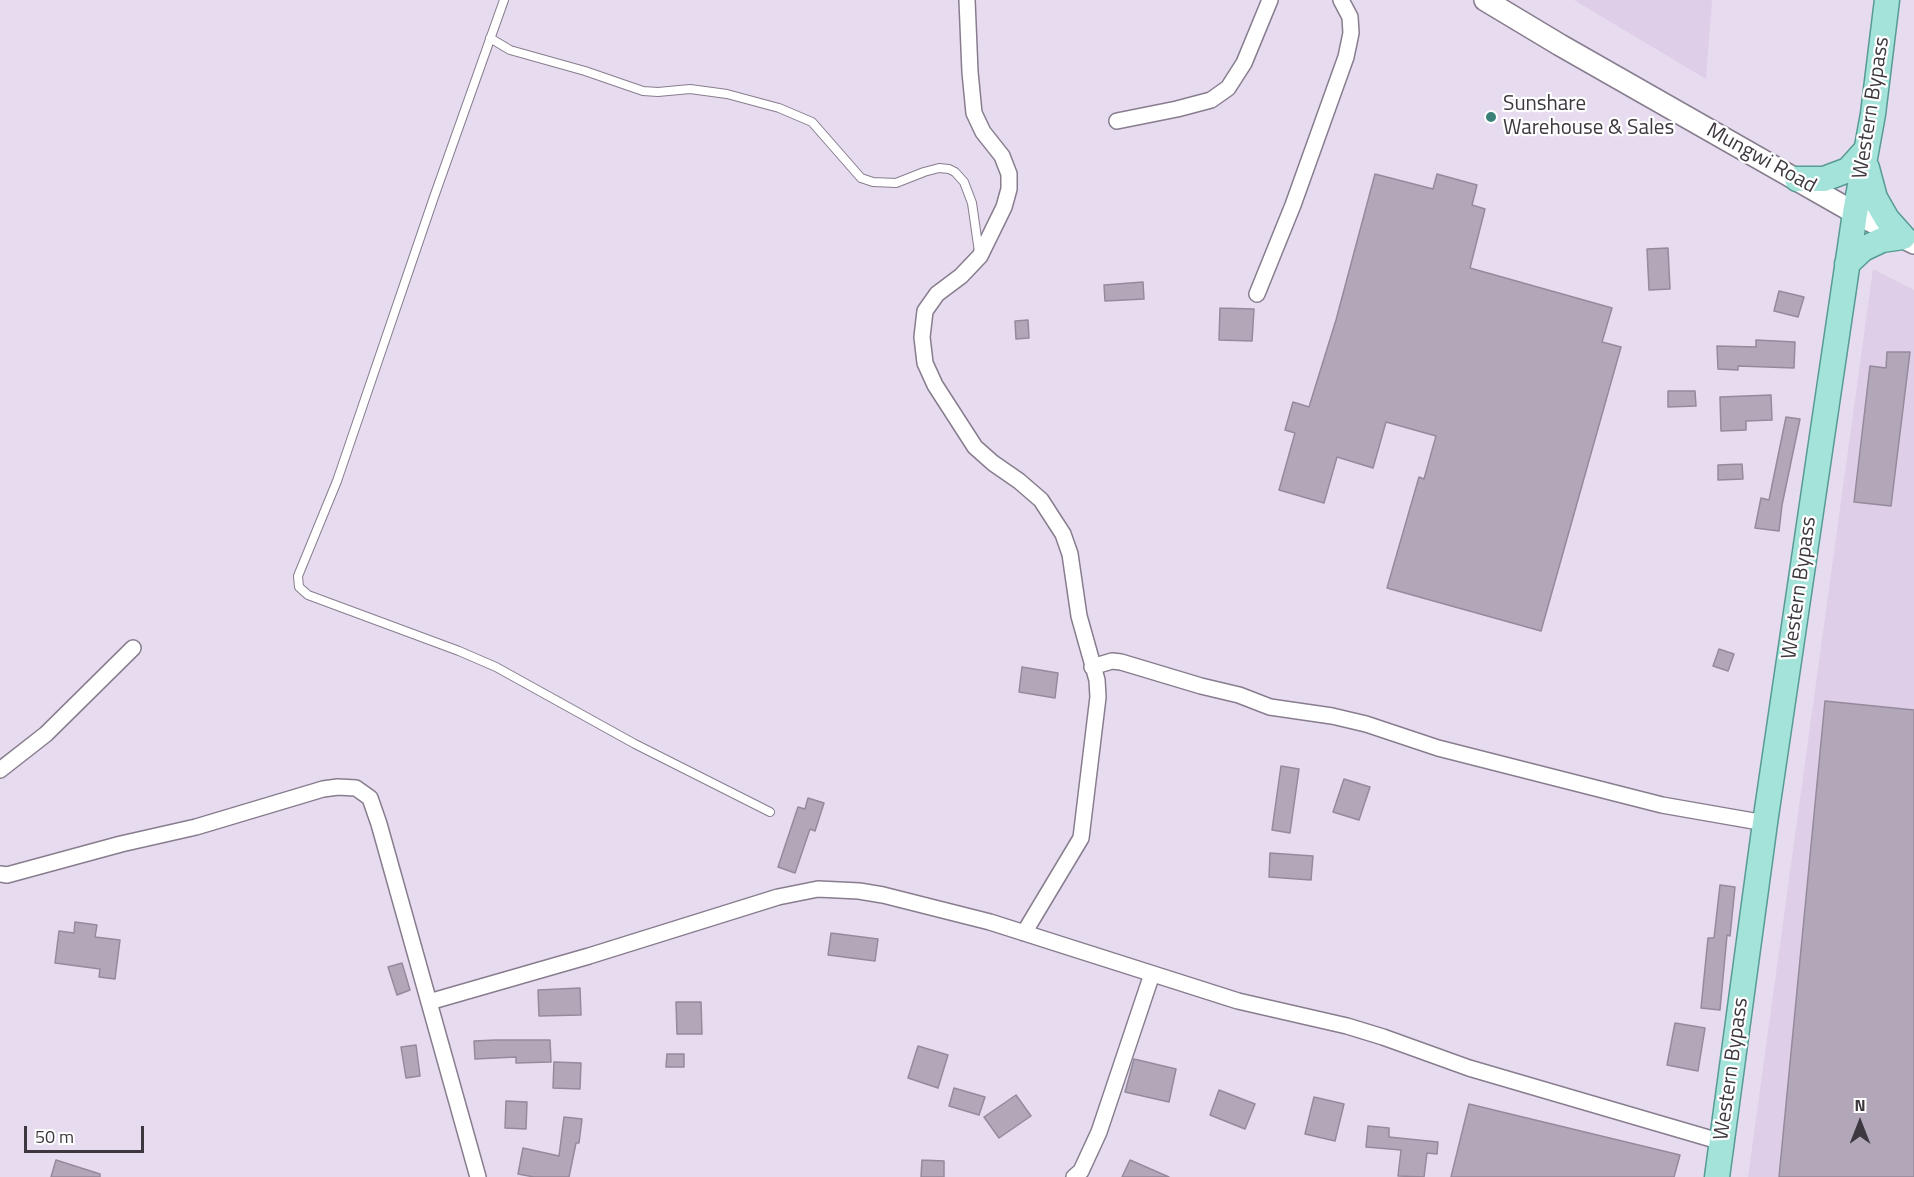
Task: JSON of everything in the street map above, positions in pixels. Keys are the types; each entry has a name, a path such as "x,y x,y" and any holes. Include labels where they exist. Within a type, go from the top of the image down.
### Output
{"main road":[{"name":"Western Bypass","path":"1717,1177 1765,824 1847,264 1881,60 1887,0"},
{"path":"1797,179 1824,179 1848,170 1866,150"},
{"path":"1866,150 1868,175 1875,198 1887,219 1909,240"},
{"path":"1847,264 1863,249 1882,240 1909,240"}],"street":[{"path":"967,0 974,113 977,123 1002,156 1009,174 1009,189 1004,207 980,256 961,276 938,294 925,311 922,337 925,363 935,385 975,447 1041,500 1063,534 1070,554 1078,616 1097,680 1098,697 1081,838 1024,933"},
{"path":"1118,121 1211,100 1228,88 1244,63 1270,0"},
{"path":"1257,294 1293,205 1346,57 1351,33 1350,17 1341,0"},
{"name":"Mungwi Road","path":"1485,0 1855,213 1909,240"},
{"path":"0,770 46,734 133,648"},
{"path":"1092,667 1112,661 1120,662 1239,695 1270,707 1332,716 1366,724 1438,748 1662,805 1765,824"},
{"path":"0,874 7,875 121,844 196,827 323,789 356,788 370,798 379,824 478,1177"},
{"path":"429,1002 589,956 768,900 818,889 859,891 979,919 1254,1005 1383,1036 1469,1068 1722,1142"},
{"path":"1074,1177 1081,1171 1099,1132 1152,974"}],"lane":[{"path":"504,0 337,481 298,576 299,587 308,595 496,667 635,744 770,812"},
{"path":"490,38 510,50 585,71 643,91 690,89 727,94 779,108 812,122 861,178 883,183 896,183 939,168 949,169 964,182 972,202 980,256"}],"shaded area":[{"path":"1574,0 1712,0 1706,79"},
{"path":"1873,269 1914,290 1914,1177 1748,1177"}],"building":[{"path":"1375,174 1433,189 1437,174 1477,185 1472,205 1485,209 1470,268 1612,308 1602,342 1621,347 1541,631 1387,588 1419,477 1424,479 1436,436 1386,422 1373,468 1337,457 1324,503 1279,490 1295,433 1285,430 1293,402 1309,407 1336,320"},
{"path":"1668,248 1670,289 1649,290 1647,249"},
{"path":"1143,282 1144,299 1105,301 1104,285"},
{"path":"1779,291 1804,297 1798,317 1774,311"},
{"path":"1220,308 1254,309 1252,341 1219,340"},
{"path":"1028,320 1029,338 1016,339 1015,321"},
{"path":"1756,340 1795,342 1794,368 1738,366 1738,370 1718,369 1717,346 1756,347"},
{"path":"1887,352 1910,352 1891,506 1854,502 1870,366 1886,368"},
{"path":"1668,391 1695,391 1696,406 1668,407"},
{"path":"1771,395 1772,420 1746,421 1746,430 1721,431 1720,397"},
{"path":"1786,417 1800,419 1782,505 1779,531 1755,528 1761,498 1769,500"},
{"path":"1742,464 1743,479 1718,480 1718,465"},
{"path":"1719,649 1734,654 1728,671 1713,666"},
{"path":"1022,667 1058,673 1055,698 1019,692"},
{"path":"1825,701 1914,710 1914,1177 1779,1177"},
{"path":"1281,766 1299,769 1290,833 1272,830"},
{"path":"1344,779 1370,787 1359,820 1333,812"},
{"path":"808,798 824,803 815,831 810,829 795,873 778,867 798,807 805,809"},
{"path":"1270,853 1313,856 1311,880 1269,877"},
{"path":"1720,885 1735,887 1730,936 1727,935 1720,1010 1701,1008 1708,938 1714,938"},
{"path":"75,922 97,925 95,937 120,940 115,979 99,977 100,969 55,963 59,931 74,933"},
{"path":"831,933 878,939 875,961 828,955"},
{"path":"402,963 410,990 397,995 388,967"},
{"path":"580,988 581,1015 539,1016 538,990"},
{"path":"676,1002 701,1002 702,1034 677,1034"},
{"path":"1675,1023 1705,1028 1698,1071 1667,1065"},
{"path":"550,1040 551,1062 516,1063 516,1057 475,1059 474,1041"},
{"path":"416,1045 420,1076 406,1078 401,1047"},
{"path":"918,1046 948,1055 938,1088 908,1078"},
{"path":"667,1054 684,1054 684,1067 666,1067"},
{"path":"1134,1059 1176,1069 1169,1102 1125,1092"},
{"path":"554,1062 581,1063 580,1089 553,1088"},
{"path":"954,1088 985,1097 979,1115 949,1106"},
{"path":"1219,1090 1255,1104 1245,1129 1210,1115"},
{"path":"1016,1095 1031,1116 999,1138 984,1117"},
{"path":"1314,1097 1344,1104 1335,1141 1305,1134"},
{"path":"506,1101 527,1102 526,1129 505,1128"},
{"path":"1469,1104 1680,1155 1674,1177 1451,1177"},
{"path":"564,1117 582,1119 579,1143 576,1143 569,1177 534,1177 518,1174 523,1148 559,1156"},
{"path":"1368,1126 1389,1128 1389,1137 1438,1142 1437,1154 1427,1153 1424,1177 1398,1176 1401,1150 1366,1147"},
{"path":"56,1160 100,1174 100,1177 51,1177"},
{"path":"922,1160 944,1161 944,1177 921,1177"},
{"path":"1130,1160 1169,1177 1122,1177"}],"place":[{"name":"Sunshare Warehouse & Sales","path":"1491,117"}]}
